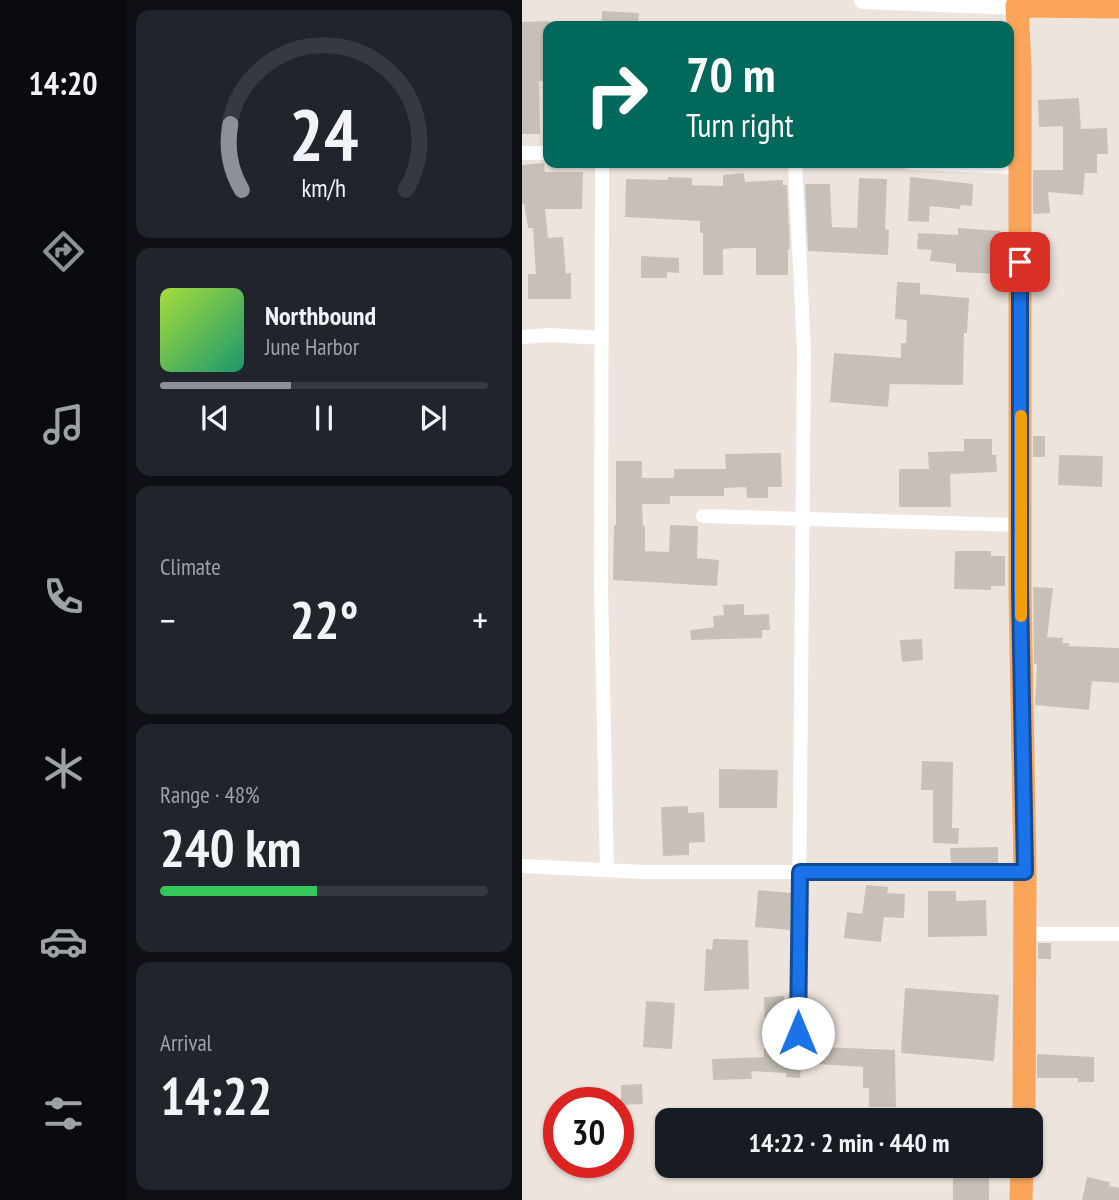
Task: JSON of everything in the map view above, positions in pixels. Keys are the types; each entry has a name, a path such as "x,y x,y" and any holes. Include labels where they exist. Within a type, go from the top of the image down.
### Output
{"highway":[{"path":"1024,1108 1021,167 1017,3 1119,7"},
{"path":"1021,1200 1022,1178"}],"street":[{"path":"863,0 1017,3"},
{"path":"522,153 543,153"},
{"path":"1014,167 1021,167"},
{"path":"602,168 601,589 607,870"},
{"path":"795,168 804,351 798,1033"},
{"path":"522,337 550,335 602,338"},
{"path":"703,516 1021,525"},
{"path":"522,866 607,870 1025,872"},
{"path":"1025,934 1119,934"}],"building":[{"path":"603,12 638,14 637,21 602,21"},
{"path":"543,22 543,80 538,80 539,133 523,133 522,23"},
{"path":"1078,99 1080,130 1106,129 1107,153 1096,153 1096,172 1084,172 1082,194 1047,191 1049,212 1034,213 1034,171 1064,171 1064,125 1040,126 1039,101"},
{"path":"543,164 544,173 582,173 581,208 544,208 547,239 562,238 565,275 570,274 570,298 529,298 529,275 537,275 534,227 529,227 525,203 522,203 522,166"},
{"path":"743,174 744,183 782,181 782,186 786,186 789,248 787,274 757,274 757,247 734,247 722,248 722,274 704,274 704,232 701,232 701,220 626,216 627,180 691,179 691,186 724,187 724,176"},
{"path":"911,178 972,185 971,205 960,204 959,208 929,205 928,221 909,220"},
{"path":"860,179 886,180 884,230 888,231 887,254 809,250 806,185 829,185 831,228 858,229"},
{"path":"959,229 999,232 997,273 957,271 957,263 931,260 933,249 918,248 919,234 959,236"},
{"path":"1034,234 1045,235 1044,256 1034,257"},
{"path":"642,257 678,259 678,272 666,271 666,277 642,277"},
{"path":"898,283 919,284 919,295 968,299 966,332 963,332 962,384 889,383 887,406 831,401 835,354 902,359 902,344 907,344 908,319 896,318"},
{"path":"1034,437 1044,437 1044,456 1034,456"},
{"path":"965,440 991,440 991,456 995,456 996,471 949,473 950,506 900,506 900,470 930,470 929,453 965,452"},
{"path":"780,454 781,486 767,486 767,497 748,497 747,486 723,487 723,495 669,495 669,503 641,503 644,552 670,553 671,526 697,527 696,559 718,561 716,585 614,579 617,462 641,462 641,479 675,479 675,470 727,470 726,455"},
{"path":"1060,456 1102,457 1101,486 1059,484"},
{"path":"956,552 990,552 990,557 1004,557 1004,585 990,585 990,589 955,588"},
{"path":"1034,588 1052,589 1046,638 1062,639 1061,644 1068,644 1068,647 1120,649 1120,682 1091,680 1088,709 1036,704 1038,663 1035,663"},
{"path":"743,605 743,616 768,615 769,629 761,629 761,637 692,639 691,631 715,628 714,617 725,616 724,606"},
{"path":"921,640 922,659 903,661 901,641"},
{"path":"923,762 952,763 951,829 958,829 957,843 934,842 934,789 922,789"},
{"path":"720,770 777,771 776,807 720,807"},
{"path":"687,807 687,814 703,813 704,841 688,842 688,854 664,855 662,808"},
{"path":"997,848 997,862 952,862 951,849"},
{"path":"867,886 887,888 886,894 904,895 903,917 883,916 880,941 845,937 848,913 863,915"},
{"path":"759,891 790,894 789,929 756,926"},
{"path":"929,892 955,892 955,902 985,901 986,935 929,936"},
{"path":"714,940 747,941 748,988 705,990 707,950 713,951"},
{"path":"1039,944 1050,944 1050,958 1039,958"},
{"path":"906,989 998,996 993,1060 902,1052"},
{"path":"783,997 785,1019 766,1021 765,998"},
{"path":"647,1002 674,1004 671,1048 644,1046"},
{"path":"820,1048 894,1051 895,1106 870,1106 870,1087 864,1087 864,1066 819,1063"},
{"path":"765,1049 779,1049 779,1053 802,1056 799,1077 787,1076 788,1072 750,1070 751,1078 714,1079 713,1060 765,1058"},
{"path":"1038,1055 1093,1058 1093,1081 1079,1081 1079,1077 1038,1077"},
{"path":"641,1085 642,1103 634,1103 634,1087 622,1086"},
{"path":"954,1178 988,1178 988,1200 954,1200"},
{"path":"1088,1178 1120,1189 1120,1200 1083,1200"}],"slow traffic":[{"path":"1021,416 1021,616"}],"route":[{"path":"798,1033 800,872 1025,872 1020,591 1020,262"}]}
